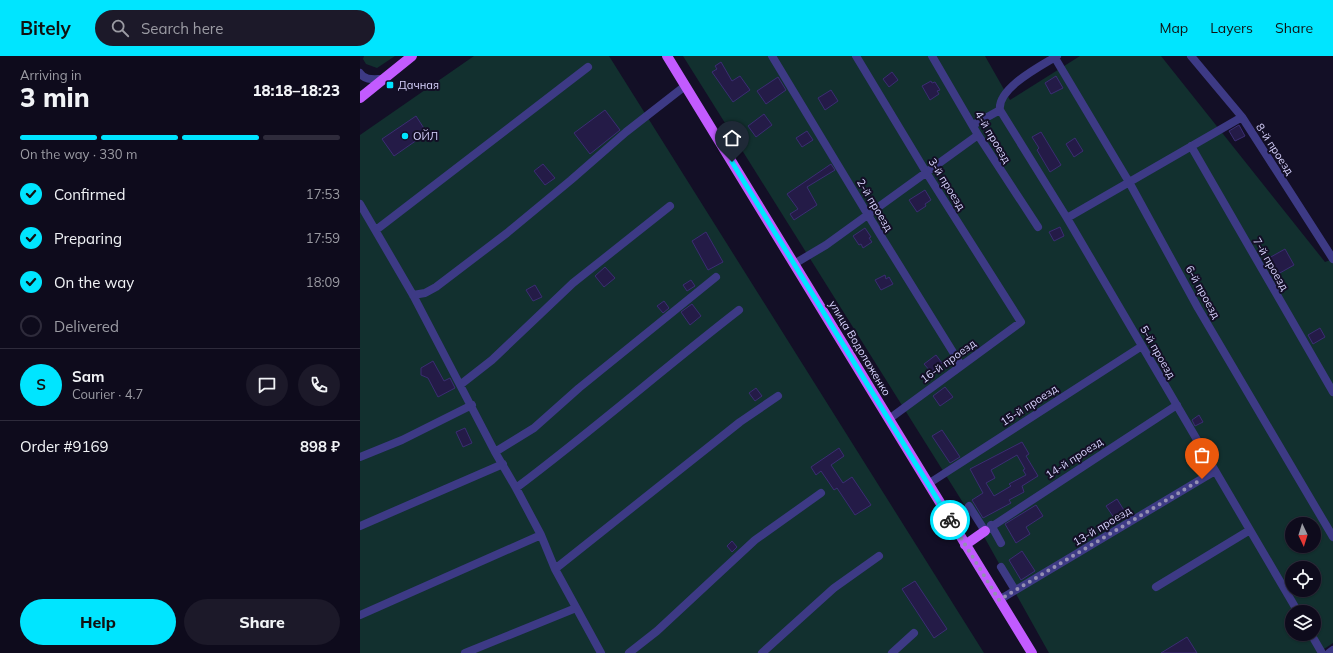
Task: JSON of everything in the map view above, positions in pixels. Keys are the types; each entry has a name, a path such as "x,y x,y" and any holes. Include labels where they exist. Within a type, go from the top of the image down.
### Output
{"main road":[{"path":"360,98 412,56"},
{"name":"улица Водолаженко","path":"667,56 1032,653"},
{"path":"966,545 988,528"}],"street":[{"name":"2-й проезд","path":"772,56 961,365"},
{"name":"3-й проезд","path":"856,56 926,172 1022,322"},
{"name":"4-й проезд","path":"932,56 978,135 1038,227"},
{"name":"8-й проезд","path":"1191,56 1242,117 1333,259"},
{"path":"973,125 1000,107 1005,94 1015,83 1056,57"},
{"name":"6-й проезд","path":"1056,57 1129,182 1198,308 1333,537"},
{"path":"376,230 588,66"},
{"path":"360,73 363,77 370,79 383,79"},
{"path":"413,295 425,293 454,274 565,185 626,132 685,86"},
{"name":"5-й проезд","path":"1000,107 1067,218 1294,605"},
{"path":"1067,218 1242,117"},
{"path":"794,264 826,245 978,135"},
{"name":"7-й проезд","path":"1191,146 1333,392"},
{"path":"360,204 413,295 472,405 495,452 504,464 541,536 555,569 601,653"},
{"path":"460,385 492,360 574,283 670,206"},
{"path":"495,452 534,428 579,388 716,276"},
{"path":"516,488 591,431 676,359 739,310"},
{"name":"16-й проезд","path":"889,419 961,365 1022,322"},
{"name":"15-й проезд","path":"928,484 1142,346"},
{"path":"555,569 740,422 778,396"},
{"path":"360,457 402,440 472,405"},
{"name":"14-й проезд","path":"988,528 1177,405"},
{"path":"360,526 504,464"},
{"name":"13-й проезд","path":"999,600 1215,471"},
{"path":"629,653 657,631 754,540 821,493"},
{"path":"969,506 1001,543"},
{"path":"1156,587 1250,530"},
{"path":"360,615 541,536"},
{"path":"762,653 834,588 878,556"},
{"path":"1001,567 1015,590"},
{"path":"465,653 576,608"},
{"path":"892,653 914,634"},
{"path":"1315,641 1322,653"},
{"path":"1329,653 1333,650"}],"green space":[{"path":"364,56 395,56 377,68 366,64 363,59"},
{"path":"474,56 609,56 984,653 360,653 360,135"},
{"path":"683,56 985,56 1010,100 1080,56 1161,56 1325,262 1333,259 1333,643 1318,653 1049,653 982,533"}],"building":[{"path":"721,62 732,81 740,76 750,90 733,102 712,72 717,69 715,66"},
{"path":"892,72 898,80 889,87 883,79"},
{"path":"1056,76 1063,88 1051,94 1045,83"},
{"path":"778,77 786,90 766,104 757,91"},
{"path":"931,81 932,83 935,82 940,90 937,91 939,94 930,100 922,86"},
{"path":"831,90 838,101 825,110 818,98"},
{"path":"605,110 620,130 590,154 574,133"},
{"path":"764,114 772,125 756,137 748,126"},
{"name":"ОЙЛ","path":"416,116 427,133 394,156 382,139"},
{"path":"1239,125 1245,136 1235,141 1229,131"},
{"path":"807,131 813,140 802,147 796,138"},
{"path":"1041,132 1061,165 1050,172 1037,150 1039,148 1032,137"},
{"path":"1075,138 1083,151 1074,157 1066,144"},
{"path":"543,164 555,178 545,185 534,171"},
{"path":"831,164 835,170 807,187 817,205 794,220 790,214 798,209 787,194"},
{"path":"925,190 931,200 925,204 926,206 917,212 909,200"},
{"path":"1060,227 1064,236 1054,241 1049,232"},
{"path":"865,228 871,237 869,238 872,242 863,248 853,236"},
{"path":"706,232 723,262 708,270 692,241"},
{"path":"1285,249 1294,265 1278,274 1269,258"},
{"path":"605,267 615,278 604,287 595,276"},
{"path":"885,275 886,279 889,277 893,284 881,290 875,280"},
{"path":"691,280 695,286 687,291 683,285"},
{"path":"535,285 542,297 533,301 526,290"},
{"path":"664,301 669,308 663,313 657,306"},
{"path":"692,304 701,316 690,325 681,312"},
{"path":"1320,328 1325,337 1313,344 1308,335"},
{"path":"936,355 942,363 931,372 924,364"},
{"path":"433,361 444,381 450,378 455,388 438,397 428,378 421,375 421,368"},
{"path":"945,387 953,397 940,406 933,396"},
{"path":"756,388 762,396 755,401 749,393"},
{"path":"1199,415 1203,422 1195,426 1192,420"},
{"path":"465,428 472,443 463,447 456,432"},
{"path":"942,430 960,457 950,463 932,436"},
{"path":"1022,442 1029,454 1026,456 1038,476 1022,486 1024,492 1009,500 1011,503 983,518 972,500 983,493 970,469","holes":["1017,455 1025,469 1023,470 1026,475 1009,484 1011,486 994,496 986,483 995,478 991,470"]},
{"path":"839,448 844,456 831,465 843,483 852,477 871,505 855,515 837,488 834,490 821,471 816,475 811,467"},
{"path":"1117,499 1127,515 1117,522 1106,506"},
{"path":"1036,505 1043,516 1026,527 1030,534 1016,543 1005,524"},
{"path":"732,541 737,547 732,552 727,546"},
{"path":"1022,551 1035,571 1021,580 1009,560"},
{"path":"915,581 947,629 934,638 902,589"},
{"path":"1187,637 1197,653 1161,653"}],"way so far":[{"path":"950,520 999,600 1202,479"}],"place":[{"name":"Дачная","path":"390,85"},
{"name":"ОЙЛ","path":"405,136"}],"route":[{"path":"732,162 950,520"}]}
